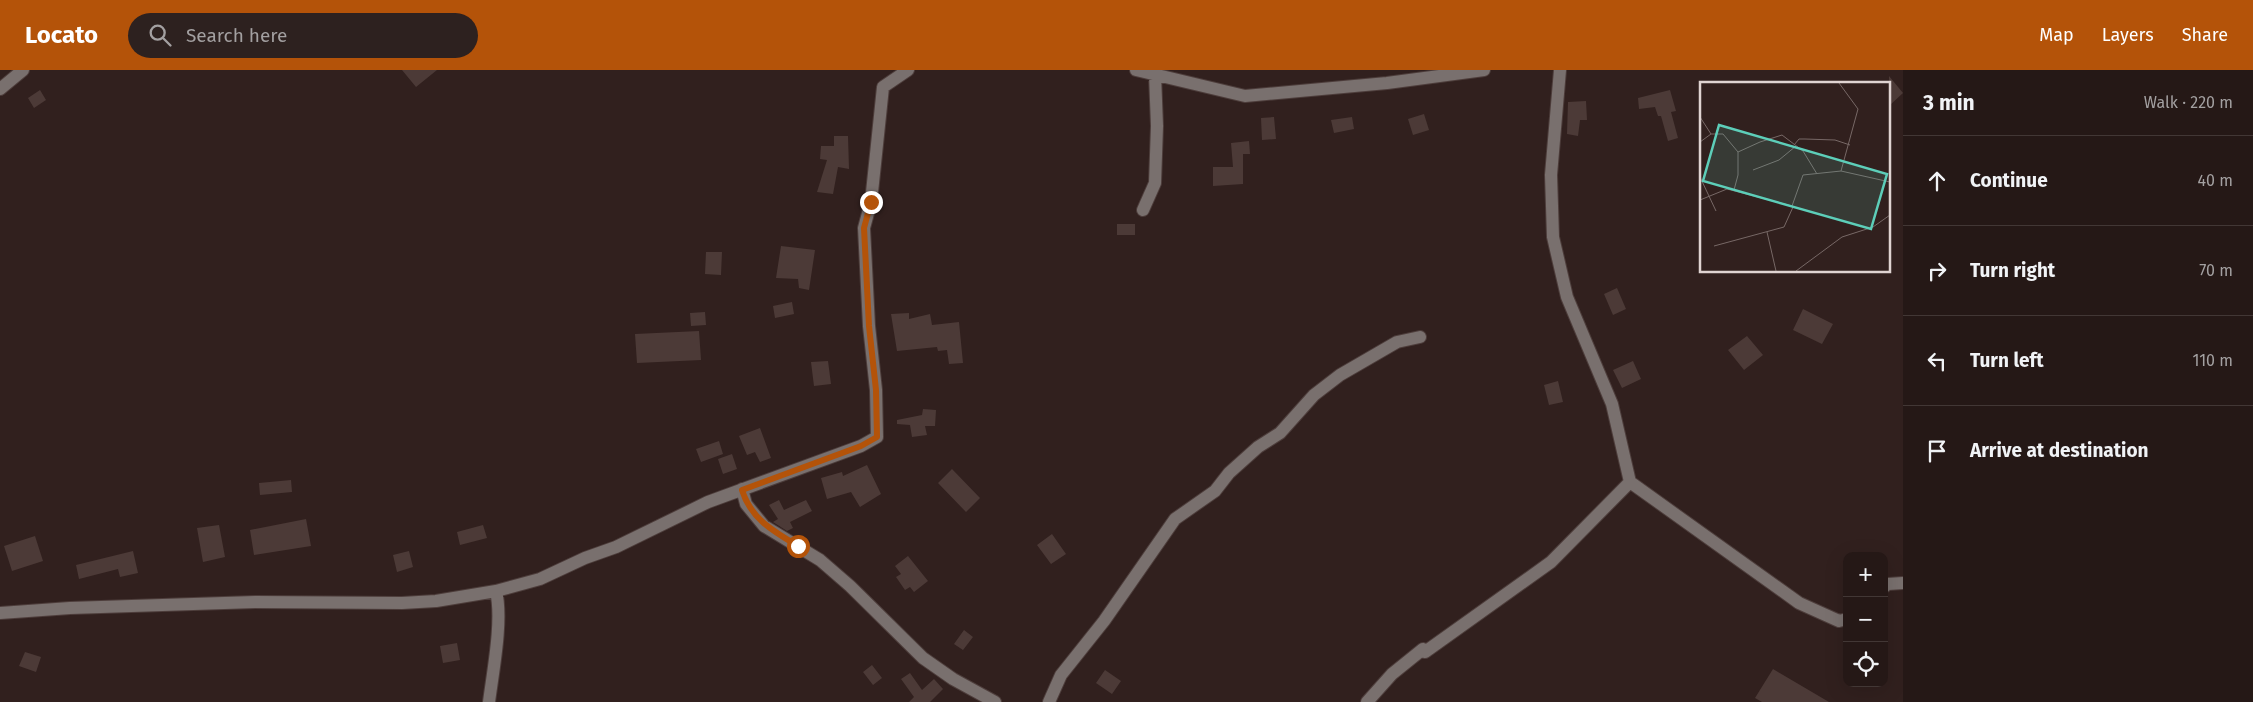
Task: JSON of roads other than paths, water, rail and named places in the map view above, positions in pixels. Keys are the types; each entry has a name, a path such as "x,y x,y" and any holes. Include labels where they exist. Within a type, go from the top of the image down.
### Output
{"street":[{"path":"0,89 23,70"},
{"path":"0,613 70,608 255,602 436,601 496,591 540,579 585,558 616,547 708,502 852,449 877,437 876,390 869,326 864,228 871,202 883,87 887,70"},
{"path":"883,87 908,70"},
{"path":"1136,70 1245,96 1387,83 1484,70"},
{"path":"1560,70 1551,175 1553,237 1567,297 1612,404 1630,482 1799,603 1839,621 1843,620"},
{"path":"1143,210 1155,183 1157,126 1155,75"},
{"path":"1049,702 1061,675 1104,621 1175,519 1215,491 1229,473 1258,447 1280,433 1314,395 1340,376 1397,342 1420,337"},
{"path":"1367,702 1386,680 1424,650 1551,562 1630,482"},
{"path":"742,490 746,504 764,526 820,560 850,586 923,658 953,679 995,702"},
{"path":"1888,584 1903,583"},
{"path":"488,702 497,653 498,610 496,591"}]}
